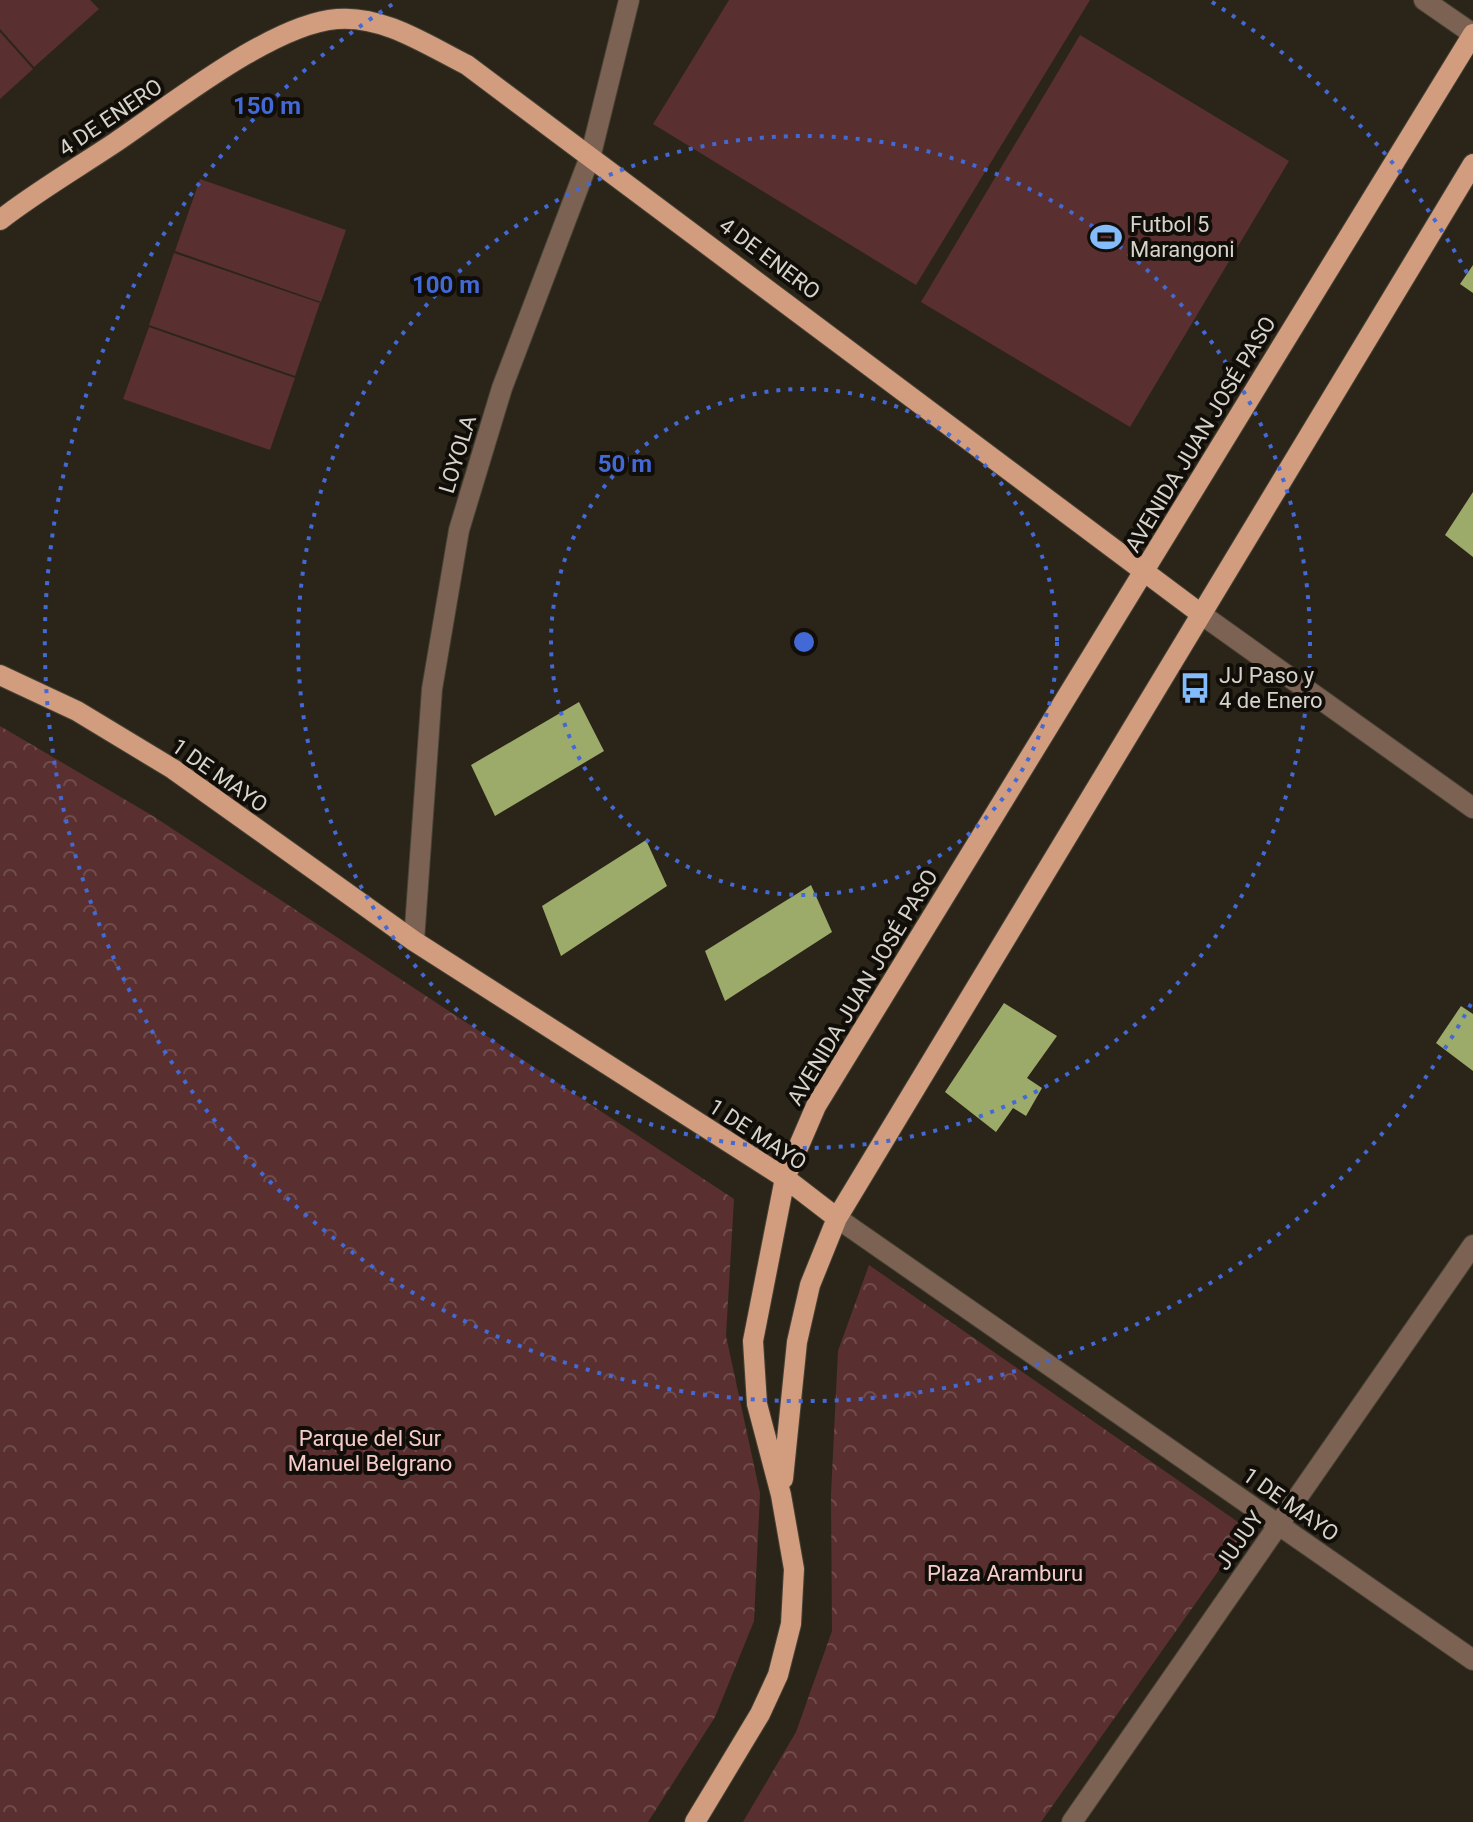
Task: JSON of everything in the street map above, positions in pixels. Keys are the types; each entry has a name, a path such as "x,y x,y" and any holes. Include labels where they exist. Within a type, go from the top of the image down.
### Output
{"main road":[{"name":"4 DE ENERO","path":"0,220 244,56 300,29 336,19 382,26 467,65 591,154 1146,569 1201,614"},
{"name":"AVENIDA JUAN JOSÉ PASO","path":"781,1495 757,1404 753,1341 785,1178 816,1106 1473,34"},
{"path":"695,1822 760,1714 778,1675 791,1624 794,1569 781,1495 797,1342 810,1285 837,1218 1473,164"},
{"name":"1 DE MAYO","path":"0,675 77,711 173,769 414,941 785,1178 837,1218"}],"street":[{"name":"LOYOLA","path":"414,941 432,689 459,530 502,388 591,154 629,0"},
{"path":"1424,0 1473,34"},
{"name":"4 DE ENERO","path":"1201,614 1473,808"},
{"name":"1 DE MAYO","path":"837,1218 1473,1660"},
{"name":"JUJUY","path":"1072,1822 1473,1245"}],"green space":[{"path":"0,0 90,0 99,9 34,67 0,29"},
{"path":"729,0 1090,0 916,285 653,124"},
{"path":"0,32 33,69 0,99"},
{"path":"1080,35 1289,161 1130,427 921,302"},
{"path":"200,179 346,230 321,302 175,251"},
{"path":"174,253 320,303 295,376 149,325"},
{"path":"149,327 295,378 270,450 123,399"},
{"name":"Parque del Sur Manuel Belgrano","path":"0,726 153,816 734,1199 726,1336 760,1493 754,1621 715,1717 648,1822 0,1822"},
{"name":"Plaza Aramburu","path":"869,1265 1248,1529 1041,1822 743,1822 796,1732 832,1631 831,1494 838,1351"}],"building":[{"path":"1473,265 1473,293 1460,284"},
{"path":"1473,492 1473,557 1445,535"},
{"path":"579,702 604,751 495,816 471,765"},
{"path":"646,840 667,886 561,956 542,906"},
{"path":"811,885 832,932 725,1001 705,951"},
{"path":"1004,1003 1057,1036 1027,1078 1042,1088 1026,1116 1013,1108 996,1132 945,1092"},
{"path":"1461,1006 1473,1014 1473,1071 1436,1043"}],"place":[{"name":"Futbol 5 Marangoni","path":"1106,237"},
{"name":"JJ Paso y 4 de Enero","path":"1195,688"}]}
